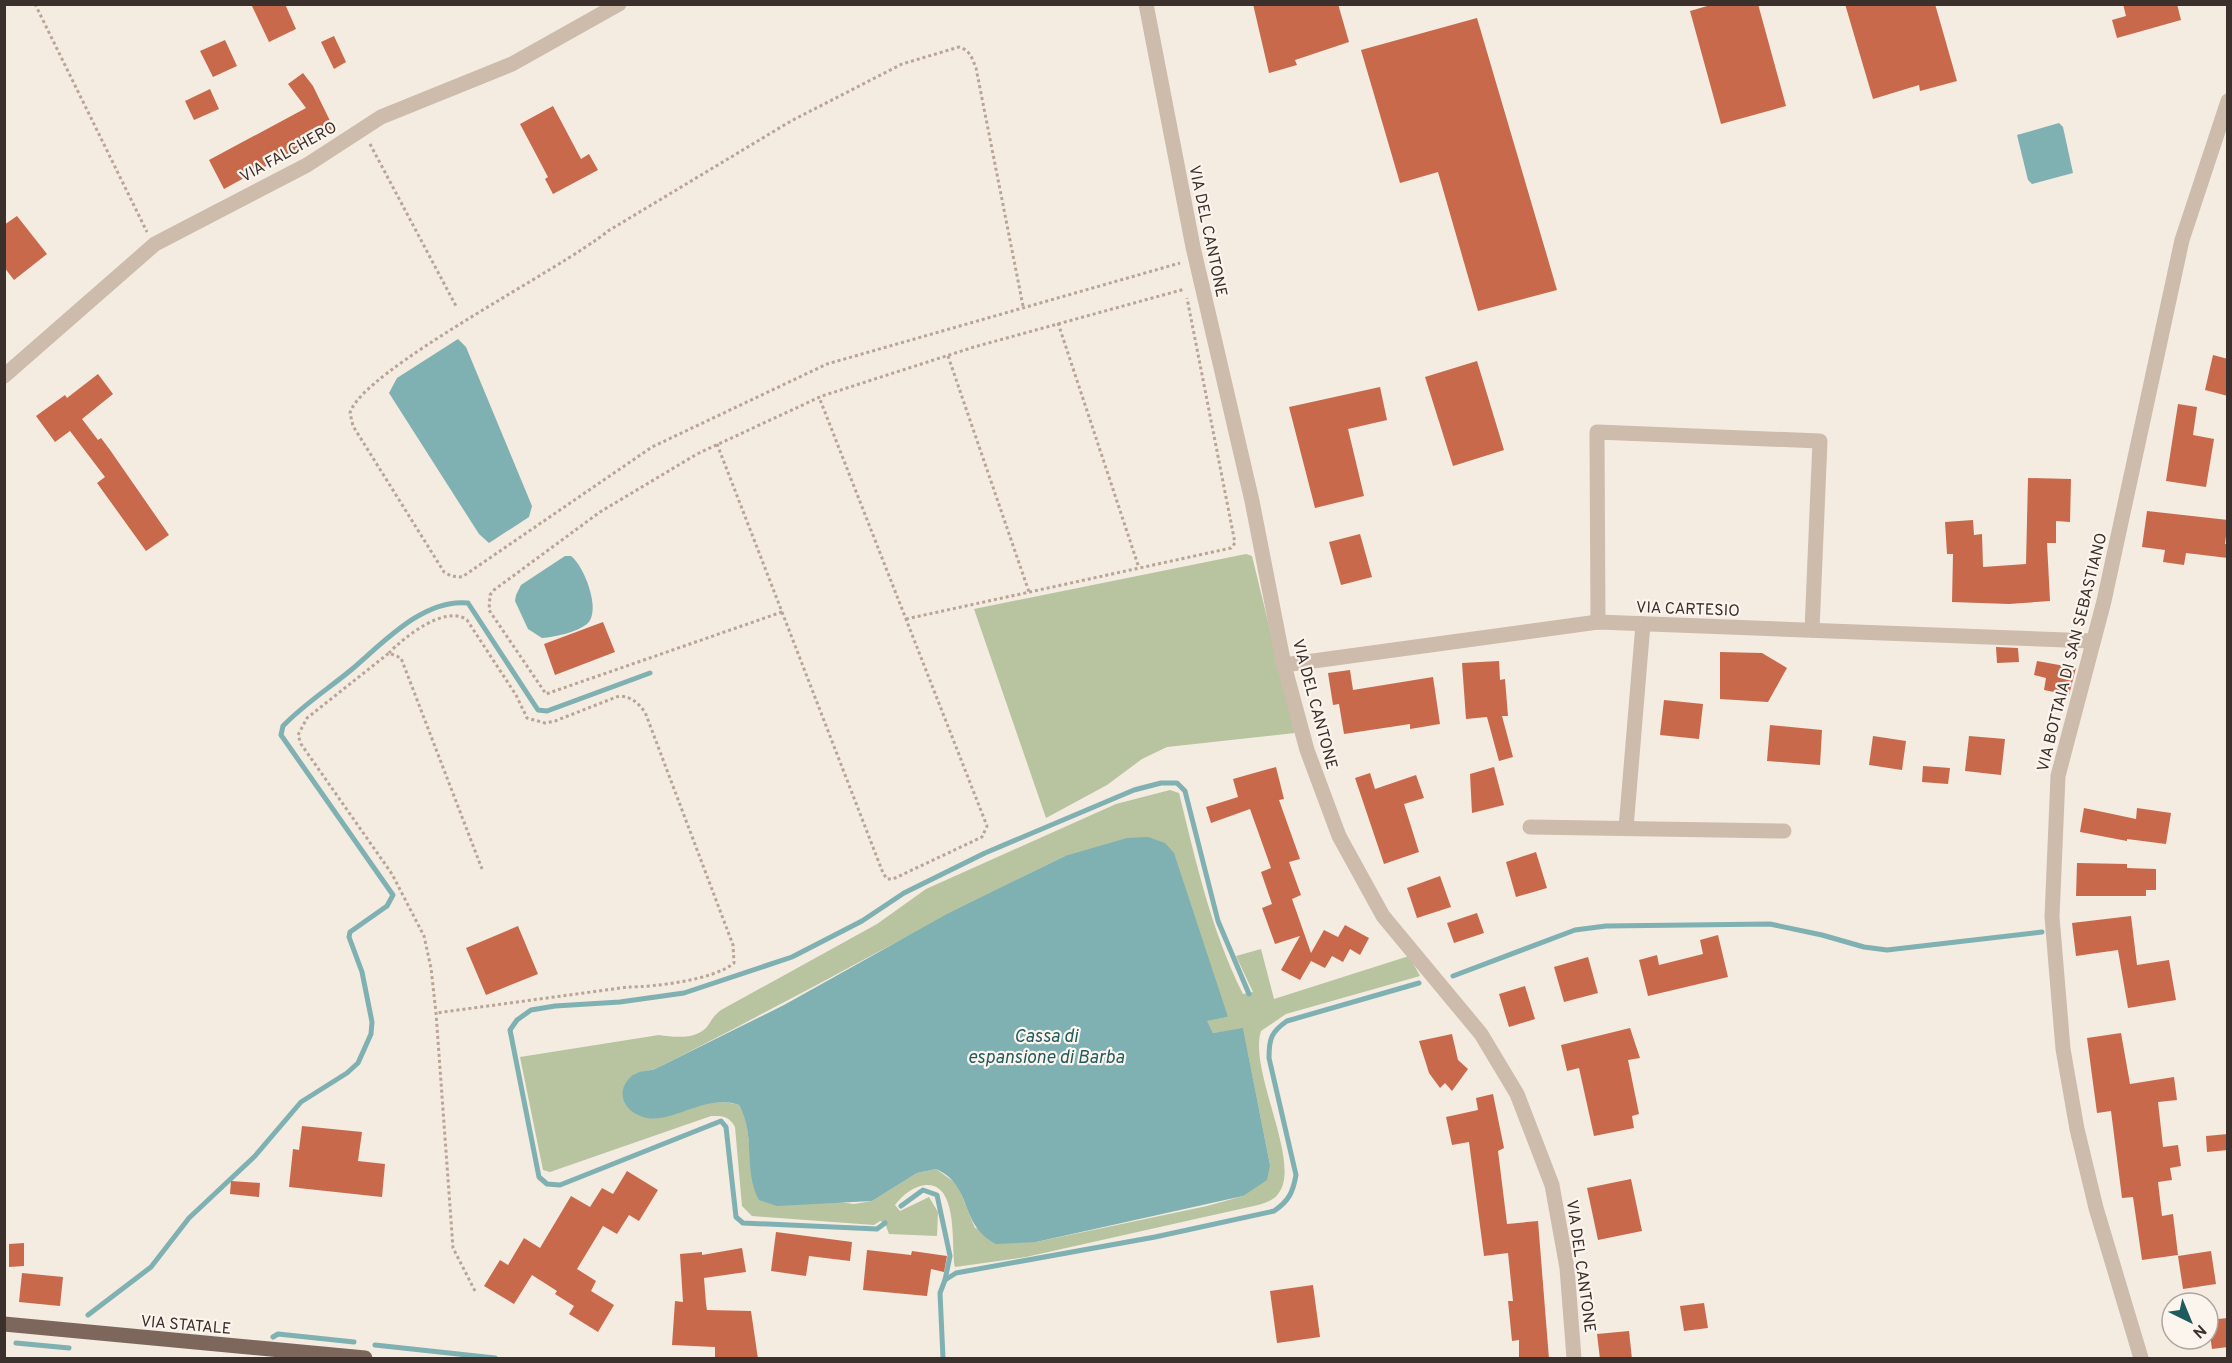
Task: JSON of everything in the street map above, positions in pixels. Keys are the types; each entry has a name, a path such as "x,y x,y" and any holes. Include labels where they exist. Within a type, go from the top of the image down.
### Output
{"main road":[{"name":"VIA STATALE","path":"4,1324 365,1359"}],"street":[{"name":"VIA FALCHERO","path":"4,376 154,244 307,165 381,117 521,60 619,4"},
{"name":"VIA DEL CANTONE","path":"1146,4 1202,286 1252,501 1284,665 1307,750 1339,836 1383,916 1481,1034 1517,1094 1552,1185 1567,1268 1574,1359"},
{"name":"VIA BOTTAIA DI SAN SEBASTIANO","path":"2141,1359 2096,1208 2077,1129 2063,1049 2052,917 2058,776 2093,641 2182,240 2228,101"},
{"path":"1598,622 1597,432 1820,441 1812,630"},
{"name":"VIA CARTESIO","path":"1284,665 1598,622 2093,641"},
{"path":"1626,828 1643,624"},
{"path":"1530,827 1784,831"}],"path":[{"path":"35,4 136,212 154,244"},
{"path":"1023,306 976,68 966,49 959,48 902,64 781,127 608,231 591,245 479,313 387,374 358,398 350,414 353,426 444,572 451,576 462,577 652,447 827,364 1174,263 1197,262"},
{"path":"363,129 457,308"},
{"path":"782,612 546,694 489,610 490,595 494,590 591,519 717,444 819,397 948,355 1058,323 1202,286"},
{"path":"906,619 1232,548 1236,543 1186,289"},
{"path":"1058,323 1139,568"},
{"path":"948,355 1029,592"},
{"path":"717,444 883,873 887,879 893,879 982,837 987,826 819,397"},
{"path":"436,1013 628,987 646,987 716,973 734,963 733,945 650,723 636,701 629,696 619,696 555,721 544,723 527,718 516,694 467,620 460,615 446,614 400,641 389,653 308,718 298,735 392,874 424,936 431,968 436,1013 453,1248 475,1291"},
{"path":"389,653 401,658 482,869"}],"green space":[{"path":"1246,554 1252,556 1295,733 1167,747 1142,759 1107,785 1046,818 974,609"},
{"path":"1170,790 1179,793 1213,920 1243,994 1253,992 1236,956 1261,949 1274,999 1409,956 1420,976 1286,1014 1261,1031 1259,1048 1262,1069 1284,1162 1284,1180 1278,1194 1272,1200 1026,1257 955,1267 949,1205 944,1194 937,1187 926,1185 917,1187 895,1205 900,1211 929,1197 938,1212 937,1236 889,1234 885,1223 880,1221 874,1225 752,1216 742,1206 735,1127 728,1119 722,1117 711,1116 550,1172 543,1170 520,1057 659,1035 683,1037 701,1032 721,1010 877,924 926,889 1116,804","holes":["1065,856 1228,1017 1206,1021 1213,1033 1243,1029 1270,1165 1243,1196 1207,1206 1036,1242 975,1228 957,1184 936,1169 917,1173 872,1201 854,1204 831,1201 749,1144 746,1117 739,1105 712,1103 667,1115 634,1074 655,1069"]}],"water":[{"path":"2059,123 2063,127 2073,173 2032,184 2028,180 2017,135"},
{"path":"458,339 466,347 532,506 529,517 489,543 479,534 389,393 397,378"},
{"path":"565,556 571,556 576,561 586,578 592,599 591,618 587,624 578,629 542,638 528,629 515,601 516,595 521,585"},
{"name":"Cassa di espansione di Barba","path":"1148,837 1165,843 1174,853 1228,1017 1207,1021 1213,1033 1243,1028 1270,1165 1267,1180 1243,1196 1036,1242 996,1244 984,1236 976,1226 956,1185 948,1176 936,1169 917,1173 872,1201 777,1206 759,1200 754,1189 747,1128 739,1105 726,1102 713,1103 654,1119 636,1114 626,1105 623,1099 624,1087 635,1074 655,1069 784,1005 947,914 1065,856 1127,838"}],"building":[{"path":"251,4 285,4 296,29 269,42"},
{"path":"1253,4 1338,4 1349,42 1295,60 1297,65 1269,73"},
{"path":"1714,4 1758,4 1786,106 1721,124 1690,11"},
{"path":"1845,4 1935,4 1957,81 1920,91 1919,85 1873,99"},
{"path":"2123,4 2177,4 2181,20 2117,38 2112,20 2126,16"},
{"path":"1477,18 1557,290 1478,311 1438,172 1400,183 1361,50"},
{"path":"334,36 346,62 334,69 321,42"},
{"path":"225,40 237,66 213,77 200,51"},
{"path":"303,73 313,86 334,129 224,189 209,160 306,108 288,84"},
{"path":"210,89 219,109 194,120 185,101"},
{"path":"553,106 581,159 589,154 598,170 553,194 545,179 548,177 520,124"},
{"path":"17,216 47,254 14,280 4,267 4,225"},
{"path":"2213,355 2228,359 2228,396 2205,390"},
{"path":"1477,361 1504,450 1453,466 1425,377"},
{"path":"98,374 113,394 82,419 98,440 101,438 110,450 169,535 146,551 97,483 105,477 70,431 55,442 36,416 65,395 67,398"},
{"path":"1380,387 1387,420 1348,429 1364,496 1315,508 1289,407"},
{"path":"2178,404 2197,407 2193,435 2214,439 2206,487 2166,481"},
{"path":"2028,478 2071,479 2070,522 2056,521 2056,543 2047,543 2050,601 2009,604 1952,602 1953,554 1947,554 1945,522 1973,520 1974,535 1982,534 1983,567 2026,564"},
{"path":"2147,511 2228,520 2225,544 2228,544 2228,558 2186,553 2184,565 2163,562 2165,550 2142,547"},
{"path":"1360,534 1372,577 1341,585 1329,542"},
{"path":"603,622 615,652 555,675 544,644"},
{"path":"1996,647 2018,648 2019,662 1997,663"},
{"path":"1720,652 1762,653 1787,668 1768,702 1720,699"},
{"path":"1499,661 1500,680 1505,679 1508,716 1502,716 1513,757 1499,761 1487,717 1466,719 1462,663"},
{"path":"2037,661 2076,668 2069,695 2044,690 2046,678 2034,675"},
{"path":"1350,670 1353,690 1433,677 1440,724 1410,729 1410,724 1344,734 1339,704 1333,705 1328,673"},
{"path":"1664,700 1703,704 1699,739 1660,735"},
{"path":"1770,725 1822,730 1820,765 1767,761"},
{"path":"1873,736 1906,741 1902,770 1869,765"},
{"path":"1969,736 2005,739 2001,775 1965,771"},
{"path":"1923,766 1950,768 1948,784 1922,782"},
{"path":"1276,767 1284,799 1279,800 1300,859 1289,862 1301,895 1292,899 1311,953 1324,930 1338,937 1345,925 1369,938 1360,955 1350,949 1343,962 1332,956 1325,968 1311,961 1300,980 1281,970 1300,936 1275,944 1262,908 1272,904 1261,872 1271,868 1250,809 1211,823 1206,807 1238,797 1233,779"},
{"path":"1494,767 1504,805 1472,813 1470,774"},
{"path":"1370,773 1375,789 1416,775 1424,798 1404,804 1419,852 1384,864 1355,778"},
{"path":"2084,808 2136,819 2137,808 2171,813 2166,844 2127,839 2127,841 2080,832"},
{"path":"1536,852 1547,888 1516,897 1506,862"},
{"path":"2077,863 2127,864 2127,868 2156,869 2156,890 2146,890 2146,896 2076,896"},
{"path":"1440,876 1451,907 1417,918 1407,888"},
{"path":"1477,913 1484,933 1454,943 1447,923"},
{"path":"2131,916 2137,965 2169,960 2176,1000 2128,1008 2118,950 2076,956 2072,923"},
{"path":"518,926 538,974 486,995 466,948"},
{"path":"1718,935 1728,977 1648,996 1639,960 1657,955 1659,965 1703,954 1700,940"},
{"path":"1588,957 1598,993 1564,1002 1554,967"},
{"path":"1525,986 1535,1019 1509,1027 1499,994"},
{"path":"1630,1028 1640,1058 1628,1060 1639,1114 1632,1116 1634,1128 1594,1136 1579,1068 1567,1071 1561,1045"},
{"path":"2121,1033 2130,1084 2174,1077 2177,1100 2158,1102 2163,1147 2178,1145 2181,1166 2170,1168 2172,1180 2158,1182 2162,1216 2173,1214 2178,1255 2142,1260 2133,1197 2122,1198 2111,1111 2097,1113 2087,1038"},
{"path":"1452,1034 1458,1060 1468,1069 1452,1091 1445,1083 1440,1088 1429,1073 1419,1041"},
{"path":"1493,1094 1504,1148 1498,1151 1507,1224 1538,1221 1549,1359 1519,1359 1519,1340 1512,1341 1508,1301 1513,1301 1508,1253 1484,1256 1469,1142 1452,1145 1446,1117 1478,1110 1476,1098"},
{"path":"302,1126 362,1132 358,1161 385,1164 382,1197 289,1187 293,1149 299,1150"},
{"path":"2228,1134 2228,1150 2207,1152 2206,1136"},
{"path":"627,1171 658,1190 639,1221 629,1215 617,1234 603,1226 577,1269 596,1281 591,1291 614,1305 598,1332 569,1314 574,1306 555,1294 557,1291 532,1275 514,1304 484,1286 500,1260 508,1265 524,1238 540,1248 571,1196 590,1207 602,1188 613,1194"},
{"path":"1631,1179 1642,1231 1598,1240 1587,1188"},
{"path":"231,1181 260,1183 259,1197 230,1194"},
{"path":"776,1232 852,1242 850,1261 809,1256 806,1276 771,1271"},
{"path":"24,1243 24,1266 9,1267 9,1244"},
{"path":"742,1248 746,1272 704,1278 706,1304 707,1310 751,1311 758,1359 715,1359 715,1347 672,1345 675,1301 683,1302 680,1254 702,1252 702,1255"},
{"path":"867,1250 911,1255 912,1251 947,1256 944,1272 931,1269 927,1296 863,1290"},
{"path":"2211,1251 2216,1284 2183,1289 2178,1256"},
{"path":"22,1273 63,1277 60,1306 19,1302"},
{"path":"1313,1285 1320,1337 1277,1343 1270,1291"},
{"path":"1704,1303 1708,1328 1684,1331 1680,1306"},
{"path":"2228,1318 2228,1347 2220,1348 2220,1319"},
{"path":"1629,1331 1632,1359 1600,1359 1597,1334"}],"waterway":[{"path":"88,1315 151,1267 189,1218 255,1156 301,1102 347,1073 358,1063 371,1034 372,1022 362,972 349,937 350,932 387,906 393,895 281,735 283,726 404,625 419,615 451,603 468,603 538,710 547,711 650,673"},
{"path":"885,1223 877,1229 743,1223 736,1217 726,1127 721,1121 560,1185 547,1184 539,1177 510,1030 517,1020 531,1010 555,1006 620,1002 684,993 792,957 862,921 904,893 985,853 1134,790 1161,783 1177,783 1185,791 1218,921 1249,994"},
{"path":"1453,976 1575,930 1606,926 1770,924 1864,947 1887,950 2042,932"},
{"path":"943,1358 940,1293 945,1280 956,1273 1155,1237 1274,1211 1283,1204 1290,1196 1296,1175 1269,1058 1270,1041 1274,1033 1287,1021 1419,983"},
{"path":"901,1206 923,1190 937,1195 950,1256 945,1280"},
{"path":"273,1337 278,1334 354,1342"},
{"path":"16,1343 69,1348"},
{"path":"375,1345 495,1358"}]}
